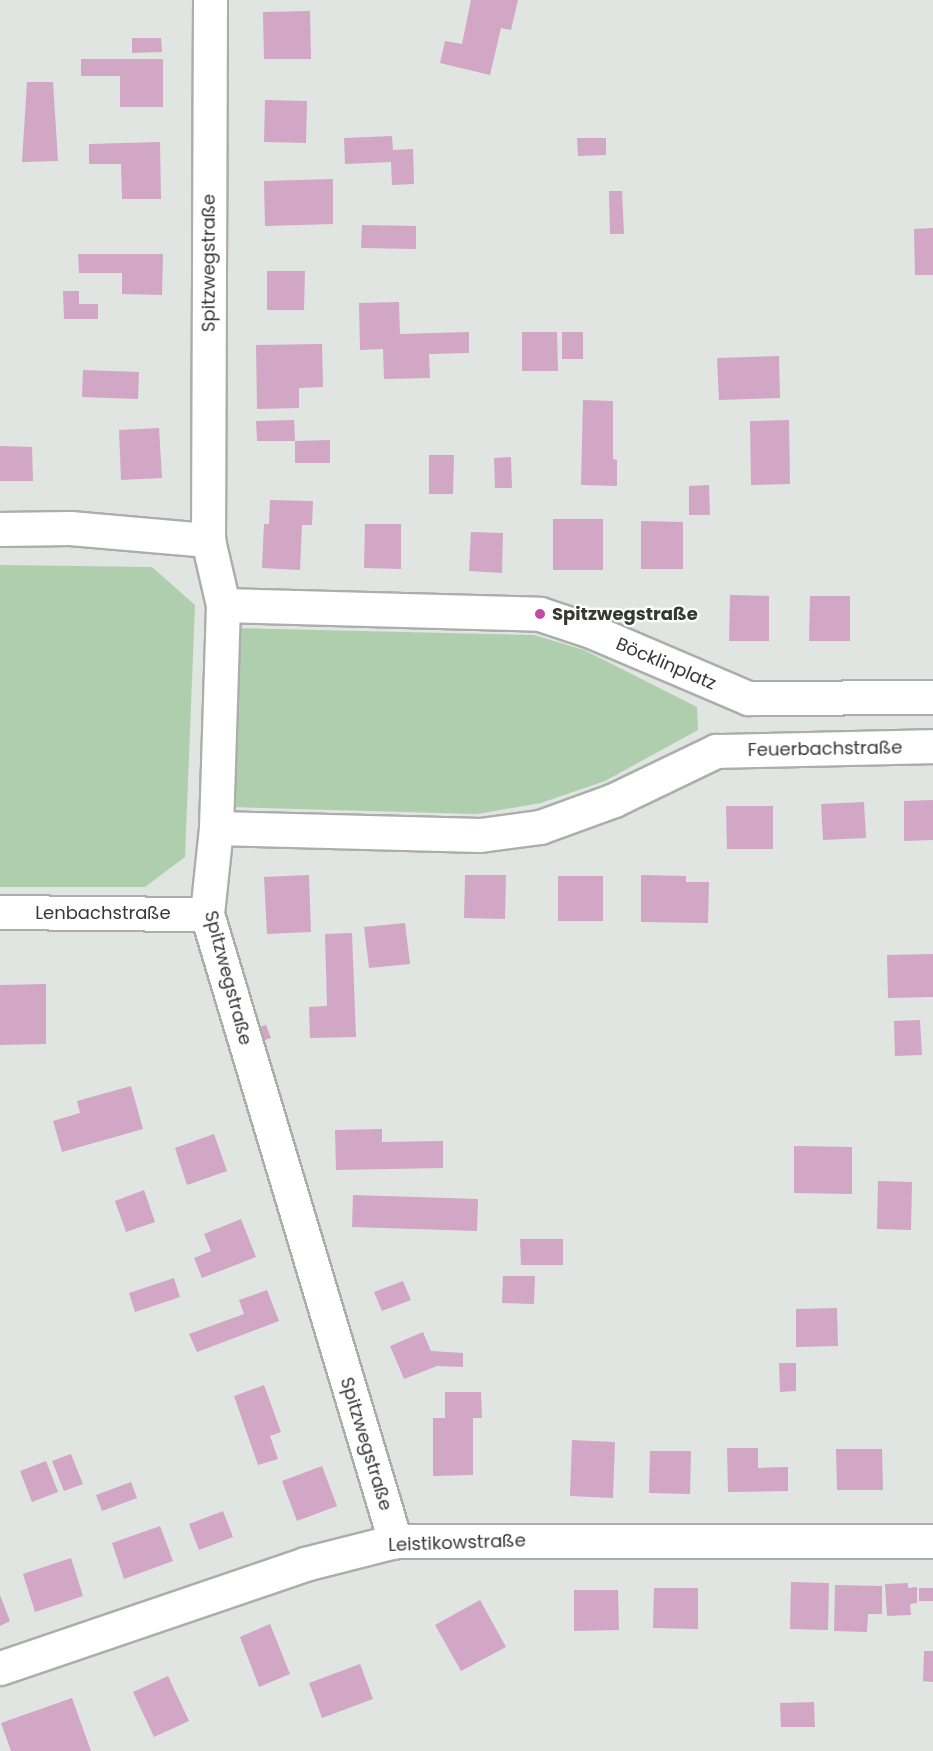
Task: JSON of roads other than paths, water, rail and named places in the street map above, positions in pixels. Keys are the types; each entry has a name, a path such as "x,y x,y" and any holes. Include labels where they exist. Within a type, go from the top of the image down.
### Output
{"street":[{"name":"Spitzwegstraße","path":"210,0 208,540 223,606 216,828 207,914 395,1541"},
{"path":"0,529 70,528 208,540"},
{"name":"Böcklinplatz","path":"223,606 540,615 591,631 748,698 933,697"},
{"name":"Feuerbachstraße","path":"216,828 480,835 526,829 614,801 716,752 933,746"},
{"name":"Lenbachstraße","path":"0,912 207,914"},
{"name":"Leistikowstraße","path":"0,1668 305,1564 395,1541 933,1541"}],"place":[{"name":"Spitzwegstraße","path":"540,614"}]}
